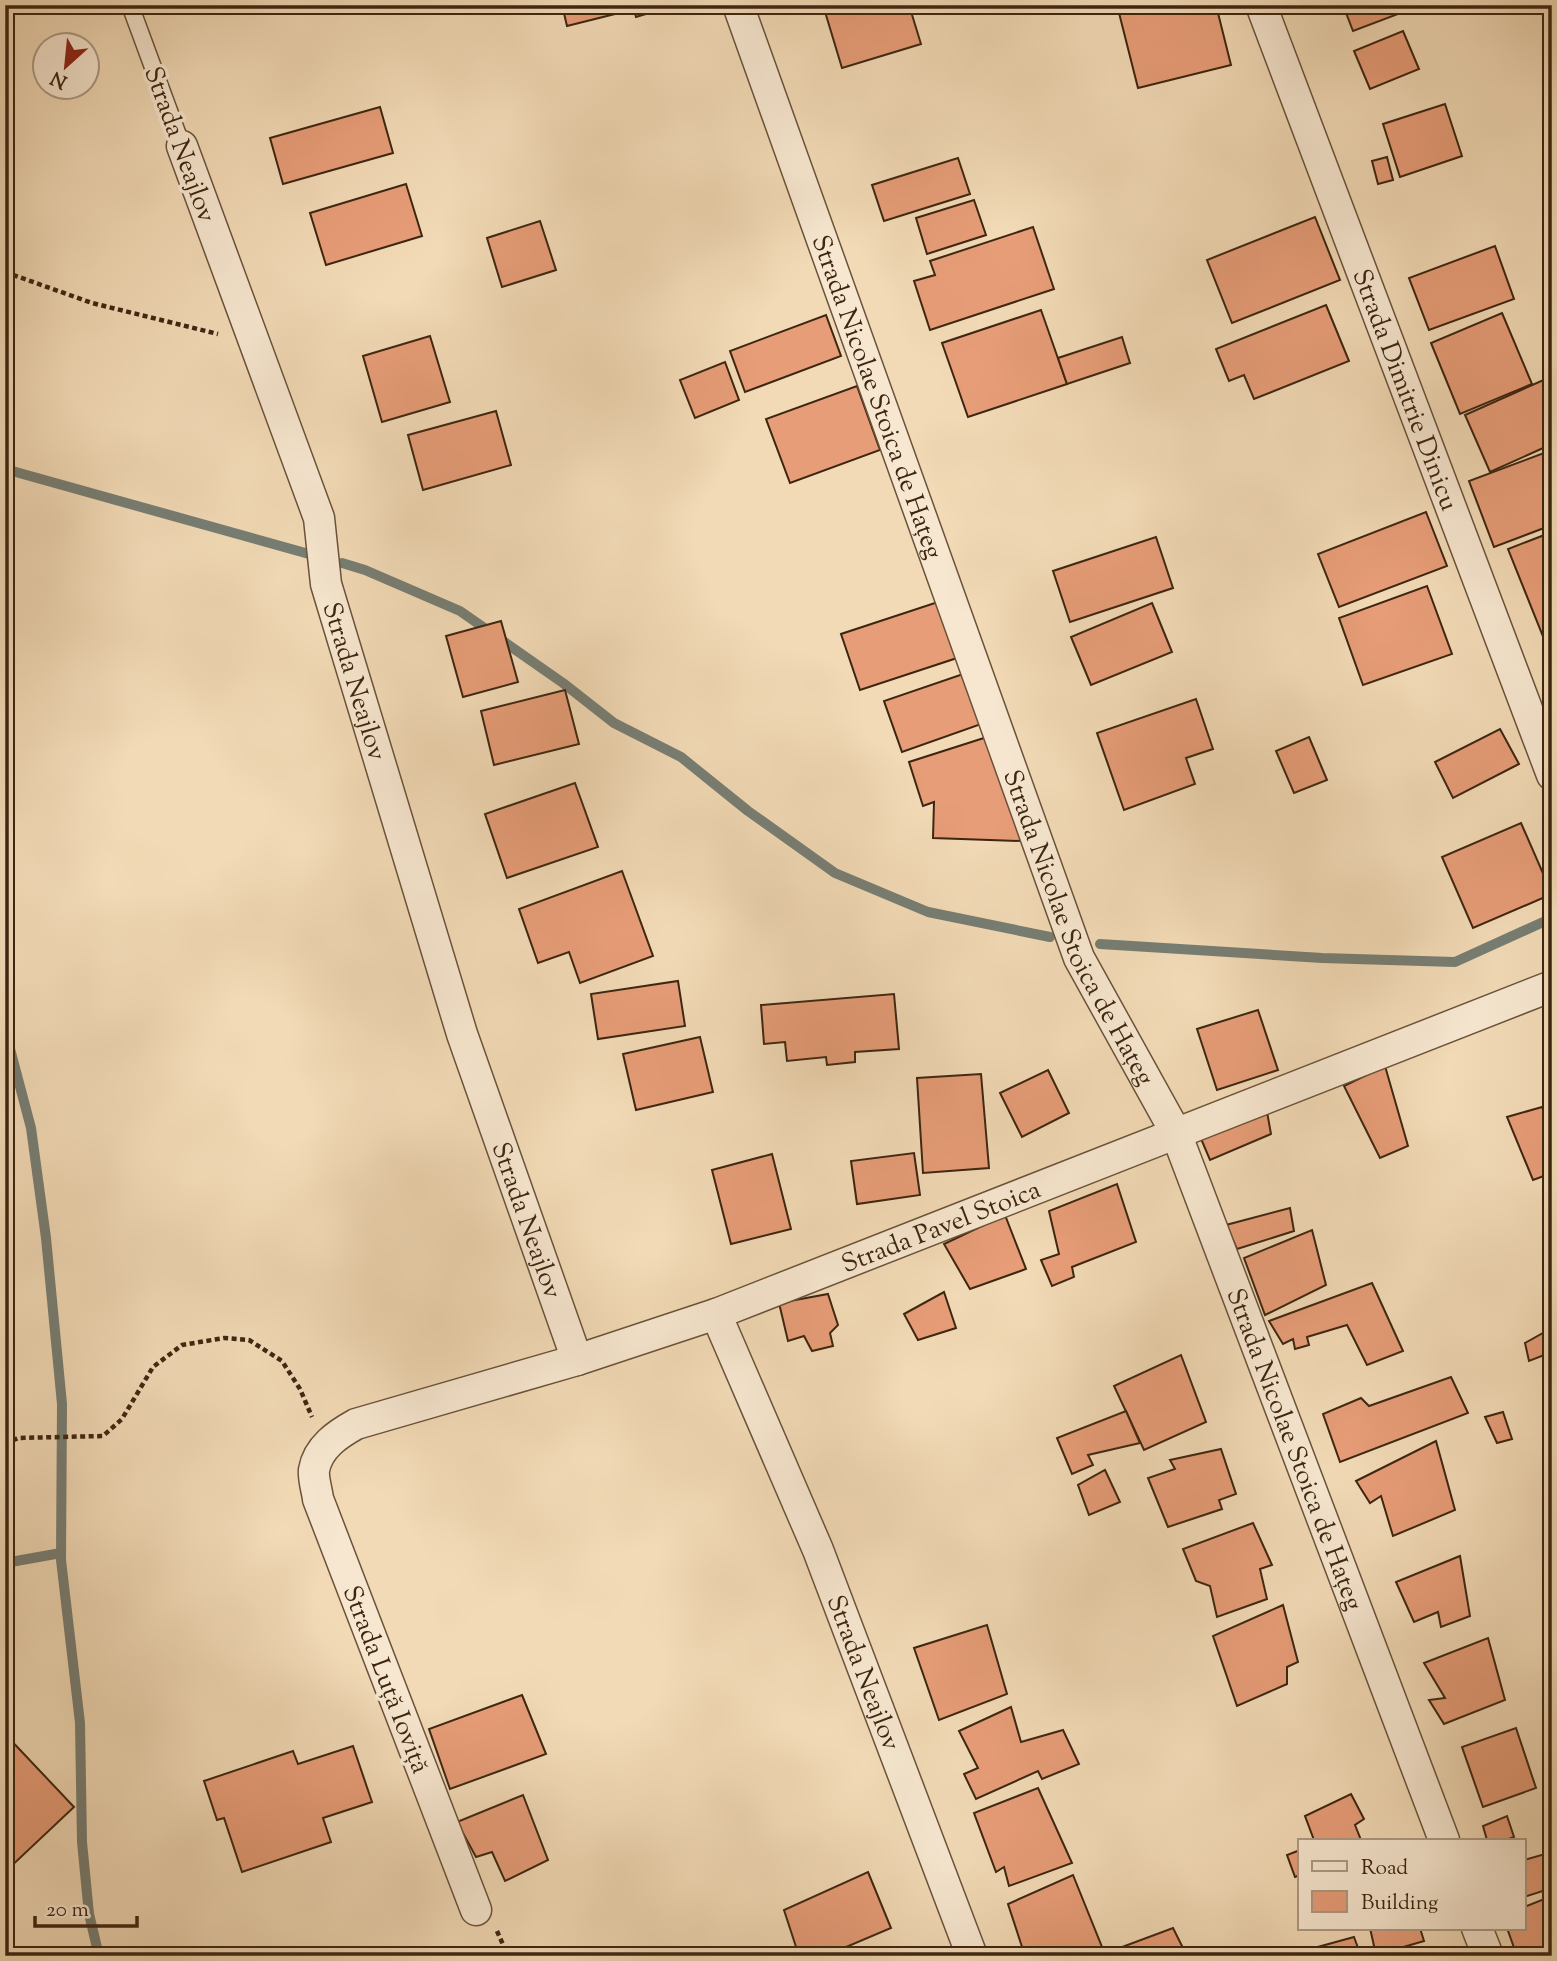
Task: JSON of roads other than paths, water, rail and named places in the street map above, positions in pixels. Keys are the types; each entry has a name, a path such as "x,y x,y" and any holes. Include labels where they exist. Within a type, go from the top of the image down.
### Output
{"street":[{"name":"Strada Nicolae Stoica de Hațeg","path":"738,5 1079,958 1176,1133 1444,1839"},
{"name":"Strada Dimitrie Dinicu","path":"1261,5 1552,775"},
{"name":"Strada Neajlov","path":"182,146 318,518 326,584 462,1034 576,1360"},
{"name":"Strada Pavel Stoica","path":"324,1447 338,1434 356,1424 576,1360 716,1314 1552,986"},
{"name":"Strada Neajlov","path":"716,1314 818,1550 972,1956"},
{"name":"Strada Luță Ioviță","path":"324,1447 314,1470 318,1499 477,1910"},
{"path":"1478,1930 1488,1956"}],"lane":[{"name":"Strada Neajlov","path":"130,5 182,146"}],"waterway":[{"path":"5,469 309,554"},
{"path":"342,563 365,570 460,611 563,683 614,723 681,757 748,811 835,873 928,912 1050,937"},
{"path":"1100,944 1322,958 1455,962 1552,918"},
{"path":"5,1030 31,1128 46,1238 62,1404 61,1560 80,1723 82,1842 89,1914 99,1956"},
{"path":"5,1563 61,1553"}]}
